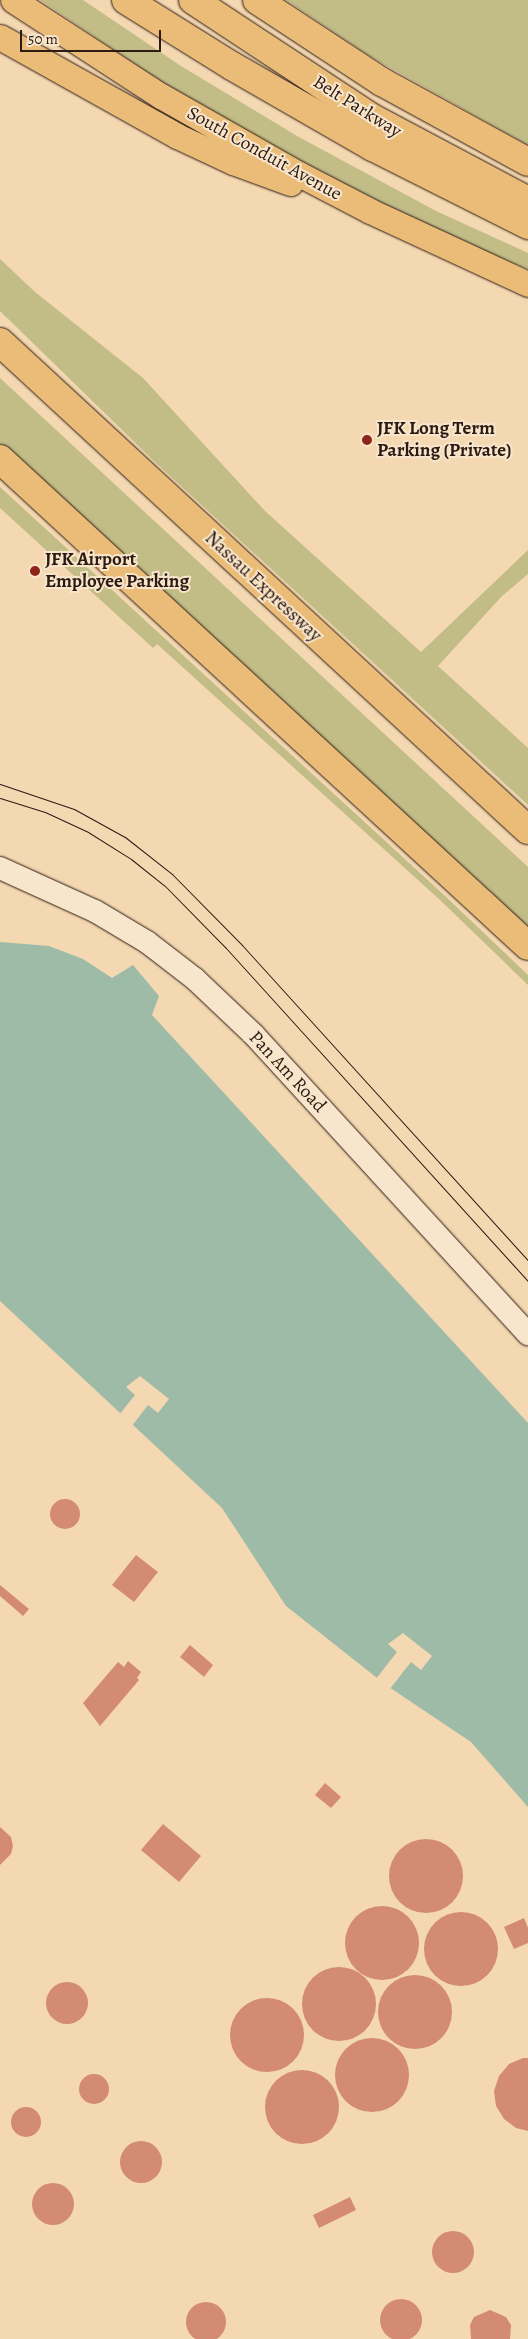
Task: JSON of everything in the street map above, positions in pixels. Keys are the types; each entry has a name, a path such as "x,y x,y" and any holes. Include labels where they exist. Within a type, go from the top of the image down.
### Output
{"highway":[{"path":"126,0 216,56 365,142 528,225"},
{"name":"Belt Parkway","path":"193,0 372,118 461,168 528,201"},
{"name":"Belt Parkway","path":"257,0 406,96 528,162"},
{"name":"Nassau Expressway","path":"0,342 528,830"},
{"path":"0,459 528,946"}],"main road":[{"name":"South Conduit Avenue","path":"14,0 161,96 370,211 528,284"},
{"path":"0,37 185,140 233,162 370,211"}],"street":[{"name":"Pan Am Road","path":"0,868 95,911 147,942 195,979 254,1036 528,1334"}],"shaded area":[{"path":"40,0 83,0 181,66 297,136 436,211 528,253 528,269 428,228 286,154 179,94"},
{"path":"286,0 528,0 528,145 371,57"},
{"path":"0,259 35,292 143,378 265,511 421,652 528,550 528,574 502,596 438,666 528,748 528,805 156,463 0,311"},
{"path":"0,378 528,867 528,934 0,446"},
{"path":"0,487 444,895 528,975 528,985 439,899 157,644 153,648 0,508"},
{"path":"0,942 49,946 83,959 112,978 133,965 159,996 152,1015 528,1423 528,1807 471,1742 386,1685 286,1606 222,1508 0,1301"}],"pier":[{"path":"140,1376 169,1399 158,1413 148,1405 132,1426 119,1415 135,1395 126,1387"},
{"path":"403,1633 432,1656 421,1670 411,1662 389,1690 375,1680 397,1652 388,1644"}],"building":[{"path":"65,1499 76,1503 80,1514 76,1525 65,1529 54,1525 50,1514 54,1503"},
{"path":"136,1555 158,1572 134,1602 112,1585"},
{"path":"0,1585 29,1609 23,1616 0,1596"},
{"path":"190,1645 213,1665 204,1677 180,1657"},
{"path":"128,1661 141,1672 137,1678 139,1680 100,1726 83,1703 118,1662 124,1667"},
{"path":"325,1783 341,1797 331,1808 315,1795"},
{"path":"163,1824 201,1856 179,1882 141,1850"},
{"path":"0,1827 11,1837 13,1846 11,1854 0,1865"},
{"path":"426,1839 440,1842 452,1850 460,1862 463,1876 460,1890 452,1902 440,1910 426,1913 412,1910 400,1902 392,1890 389,1876 392,1862 400,1850 412,1842"},
{"path":"382,1906 396,1909 408,1917 416,1929 419,1943 416,1957 408,1969 396,1977 382,1980 368,1977 356,1969 348,1957 345,1943 348,1929 356,1917 368,1909"},
{"path":"461,1912 475,1915 487,1923 495,1935 498,1949 495,1963 487,1975 475,1983 461,1986 447,1983 435,1975 427,1963 424,1949 427,1935 435,1923 447,1915"},
{"path":"524,1918 528,1928 528,1943 514,1949 504,1927"},
{"path":"339,1967 353,1970 365,1978 373,1990 376,2004 373,2018 365,2030 353,2038 339,2041 325,2038 313,2030 305,2018 302,2004 305,1990 313,1978 325,1970"},
{"path":"415,1975 429,1978 441,1986 449,1998 452,2012 449,2026 441,2038 429,2046 415,2049 401,2046 389,2038 381,2026 378,2012 381,1998 389,1986 401,1978"},
{"path":"71,1982 79,1985 85,1991 88,2003 85,2015 79,2021 63,2024 55,2021 49,2015 46,1999 49,1991 55,1985"},
{"path":"267,1998 281,2001 293,2009 301,2021 304,2035 301,2049 293,2061 281,2069 267,2072 253,2069 241,2061 233,2049 230,2035 233,2021 241,2009 253,2001"},
{"path":"372,2038 386,2041 398,2049 406,2061 409,2075 406,2089 398,2101 386,2109 372,2112 358,2109 346,2101 338,2089 335,2075 338,2061 346,2049 358,2041"},
{"path":"523,2058 528,2058 528,2131 516,2128 504,2119 496,2106 494,2091 499,2076 509,2064"},
{"path":"302,2070 316,2073 328,2081 336,2093 339,2107 336,2121 328,2133 316,2141 302,2144 288,2141 276,2133 268,2121 265,2107 268,2093 276,2081 288,2073"},
{"path":"94,2074 105,2078 109,2089 105,2100 94,2104 83,2100 79,2089 83,2078"},
{"path":"26,2107 37,2111 41,2122 37,2133 26,2137 15,2133 11,2122 15,2111"},
{"path":"145,2141 153,2144 159,2150 162,2162 159,2174 153,2180 137,2183 129,2180 123,2174 120,2158 123,2150 129,2144"},
{"path":"57,2183 65,2186 71,2192 74,2204 71,2216 65,2222 49,2225 41,2222 35,2216 32,2200 35,2192 41,2186"},
{"path":"350,2197 356,2210 319,2228 313,2215"},
{"path":"457,2231 465,2234 471,2240 474,2252 471,2264 465,2270 449,2273 441,2270 435,2264 432,2248 435,2240 441,2234"},
{"path":"401,2299 416,2305 422,2320 416,2335 401,2341 386,2335 380,2320 386,2305"},
{"path":"210,2302 217,2305 223,2311 226,2322 225,2330 217,2339 210,2342 202,2342 195,2339 187,2330 186,2318 189,2311 198,2303"},
{"path":"490,2310 506,2317 511,2325 510,2339 471,2339 470,2325 474,2317"}],"tram line":[{"path":"0,784 74,809 125,837 172,874 242,945 528,1260"},
{"path":"0,798 45,812 88,832 131,859 165,886 225,947 528,1281"}],"place":[{"name":"JFK Long Term Parking (Private)","path":"367,440"},
{"name":"JFK Airport Employee Parking","path":"35,571"}]}
